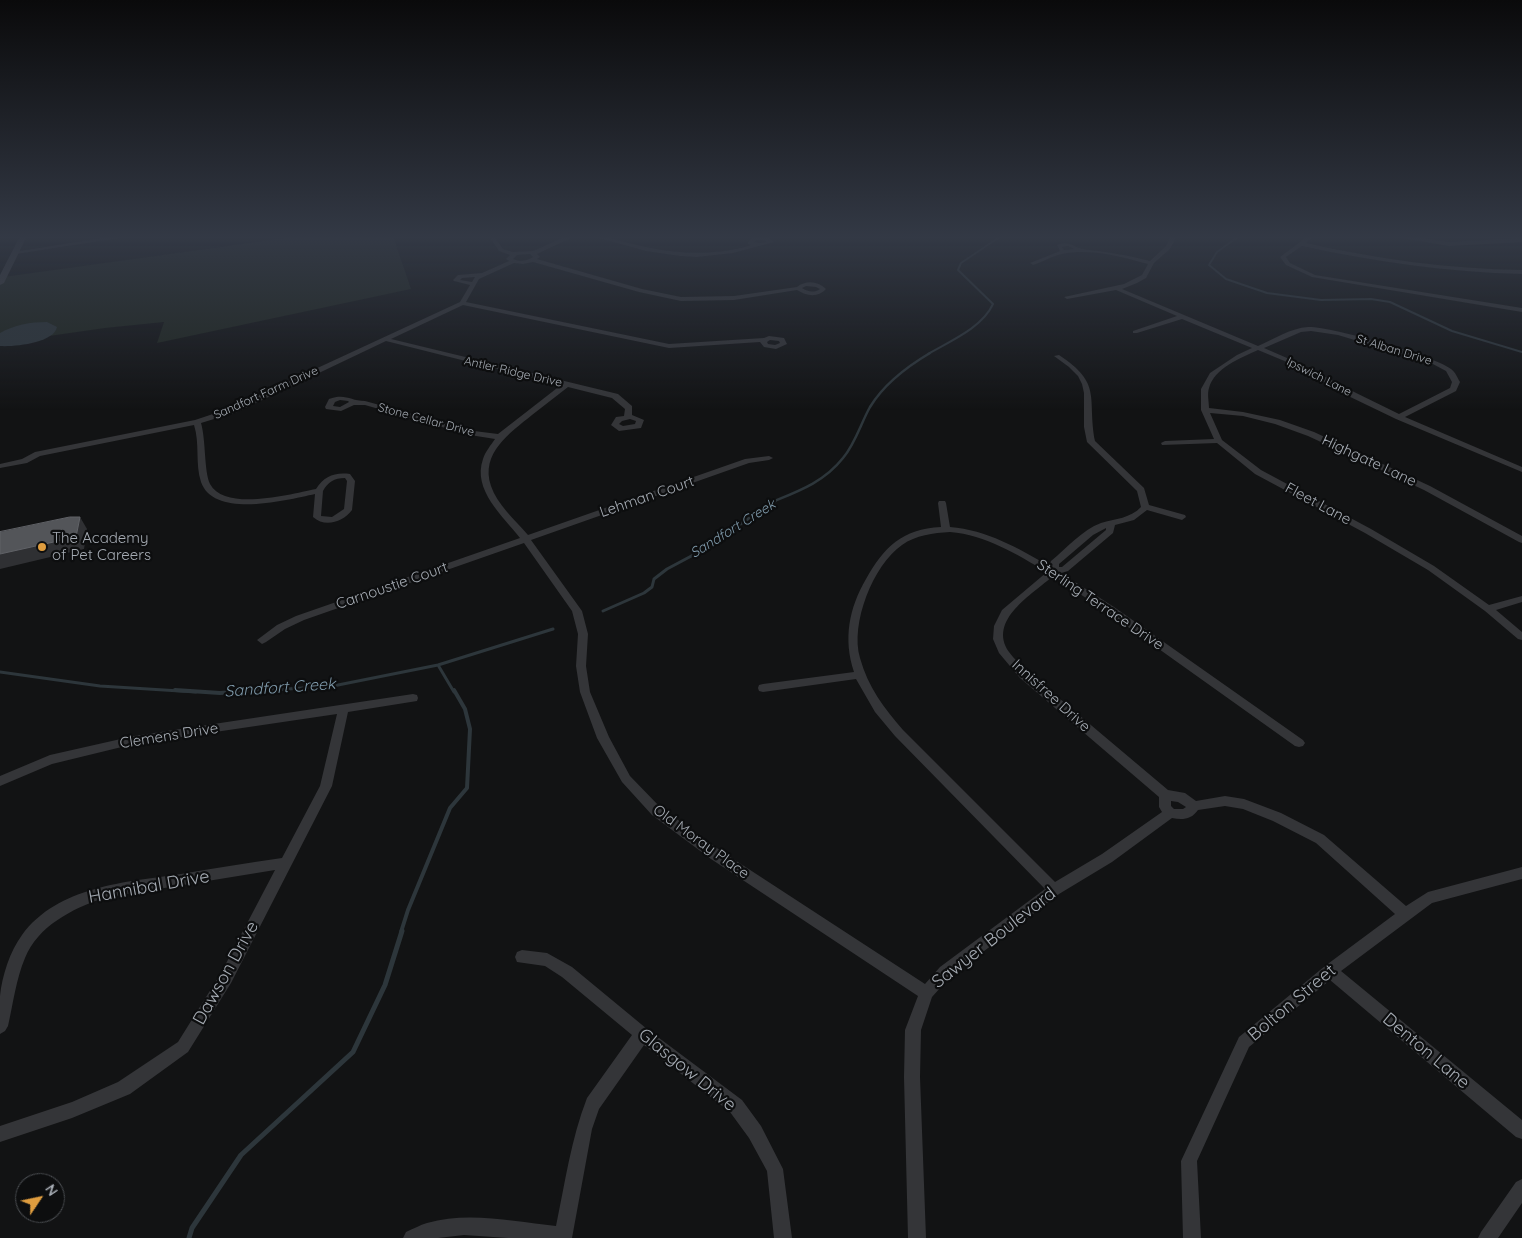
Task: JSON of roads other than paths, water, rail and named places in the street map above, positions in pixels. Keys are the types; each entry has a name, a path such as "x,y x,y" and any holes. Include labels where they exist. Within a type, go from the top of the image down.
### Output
{"street":[{"path":"469,294 462,303 669,346 764,340"},
{"path":"651,294 681,299 734,298 761,294"},
{"path":"1067,297 1084,294"},
{"name":"Ipswich Lane","path":"1129,294 1301,366 1343,390 1399,417 1522,470"},
{"path":"1428,294 1522,310"},
{"name":"Sandfort Farm Drive","path":"0,459 38,454 197,422 251,403 462,303"},
{"path":"1135,332 1184,316"},
{"name":"St Alban Drive","path":"1260,348 1300,330 1320,329 1433,362 1453,375 1456,382 1453,389 1399,417"},
{"name":"Antler Ridge Drive","path":"385,339 620,398 629,408 628,417"},
{"name":"Fleet Lane","path":"1260,348 1239,356 1212,374 1205,389 1205,410 1219,441 1258,472 1368,531 1431,568 1488,609 1522,637"},
{"path":"1057,356 1076,366 1085,380 1091,442 1137,485 1141,490 1145,507 1182,517"},
{"name":"Old Moray Place","path":"567,384 500,436 487,458 484,473 487,487 576,611 583,634 581,666 585,692 603,738 626,779 656,811 716,855 926,993"},
{"name":"Stone Cellar Drive","path":"353,403 366,403 473,433 500,436"},
{"name":"Highgate Lane","path":"1205,410 1243,414 1277,422 1311,434 1427,488 1522,540"},
{"path":"197,422 202,436 205,482 210,492 226,500 249,503 319,491"},
{"path":"1165,442 1219,441"},
{"name":"Sandfort Farm Drive","path":"0,466 24,460 38,454"},
{"name":"Lehman Court","path":"526,539 748,461 769,458"},
{"path":"349,477 348,510 337,518 322,520 318,517 319,491 323,482 328,479 349,477"},
{"path":"942,503 946,528"},
{"name":"Innisfree Drive","path":"1145,507 1142,512 1111,526 1110,531 1065,569 1054,571 1007,610 999,626 998,639 1004,653 1024,675 1165,795"},
{"name":"Sterling Terrace Drive","path":"1054,890 882,716 859,675 854,655 853,618 865,584 886,554 901,542 922,532 946,528 975,532 993,539 1054,571 1106,605 1299,743"},
{"name":"Carnoustie Court","path":"262,640 280,627 300,618 526,539"},
{"path":"1488,609 1522,599"},
{"path":"763,688 859,675"},
{"name":"Clemens Drive","path":"0,780 50,760 134,740 413,698"},
{"name":"Dawson Drive","path":"0,1134 72,1110 124,1088 183,1047 226,978 326,786 343,710"},
{"path":"1170,813 1165,807 1165,795 1181,797 1194,806"},
{"name":"Sawyer Boulevard","path":"917,1238 912,1077 913,1030 926,993 946,972 1054,890 1107,858 1170,813 1184,815 1191,812 1194,806 1225,801 1244,804 1277,817 1320,839 1406,914"},
{"name":"Hannibal Drive","path":"0,1026 20,951 38,928 81,899 103,892 286,863"},
{"name":"Bolton Street","path":"1192,1238 1190,1161 1244,1042 1330,971 1428,898 1522,872"},
{"name":"Glasgow Drive","path":"522,957 547,960 567,972 642,1034 736,1106 755,1132 775,1169 783,1238"},
{"name":"Denton Lane","path":"1330,971 1522,1131"},
{"path":"412,1238 421,1232 445,1226 563,1237 584,1129 593,1104 642,1034"},
{"path":"1487,1238 1522,1188"}],"waterway":[{"name":"Sandfort Creek","path":"928,354 965,333 988,313 993,304 982,294"},
{"path":"1273,294 1321,300 1371,299 1390,302 1452,331 1522,352"},
{"name":"Sandfort Creek","path":"772,502 819,480 836,466 851,446 870,407 882,391 905,370 930,353"},
{"name":"Sandfort Creek","path":"603,611 644,593 652,587 654,579 667,569 697,553 775,501"},
{"name":"Sandfort Creek","path":"438,665 553,629"},
{"name":"Sandfort Creek","path":"242,692 333,686 438,665"},
{"path":"438,665 454,692"},
{"name":"Sandfort Creek","path":"0,672 100,686 196,692"},
{"name":"Sandfort Creek","path":"175,690 220,693 263,690"},
{"path":"401,932 408,910 450,808 467,788 470,729 465,709 454,690"},
{"path":"189,1238 192,1228 241,1155 353,1052 385,985 402,931"}],"place":[{"name":"The Academy of Pet Careers","path":"42,547"}]}
